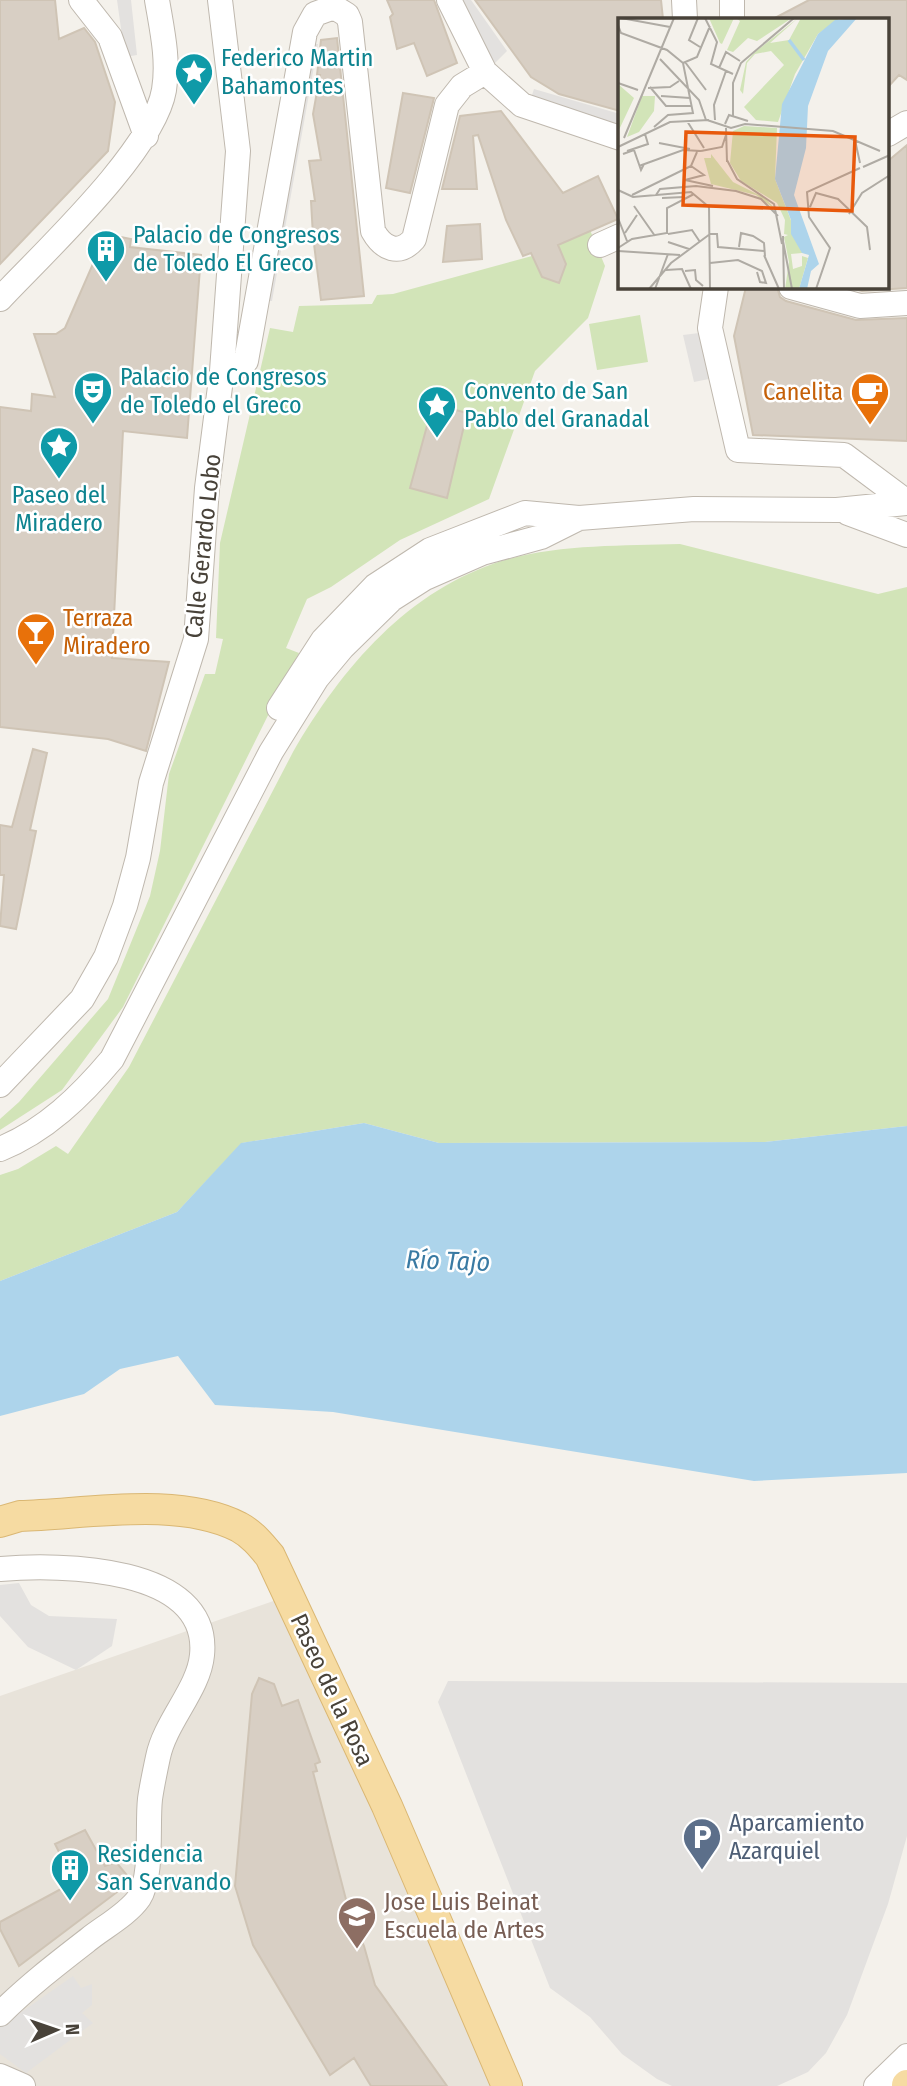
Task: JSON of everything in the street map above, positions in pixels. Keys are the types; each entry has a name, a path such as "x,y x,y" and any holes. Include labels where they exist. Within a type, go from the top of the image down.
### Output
{"main road":[{"name":"Paseo de la Rosa","path":"0,1522 20,1516 162,1509 218,1519 240,1528 256,1540 270,1556 387,1807 507,2086"}],"street":[{"path":"0,299 119,170 146,136 164,93 167,67 158,0"},
{"name":"Calle Gerardo Lobo","path":"0,1085 82,999 106,957 125,906 138,858 151,783 196,639 207,488 222,371 238,151 220,0"},
{"path":"449,0 485,72 522,105 618,137"},
{"path":"684,0 685,18"},
{"path":"732,0 732,18"},
{"path":"93,6 110,37 146,136"},
{"path":"222,371 231,371 246,361 305,32 315,14 334,7 346,15 350,22 373,231 385,247 396,250 406,248 414,239 447,105 462,86 485,72"},
{"path":"890,133 907,123"},
{"path":"716,289 710,328 727,416 738,450 844,455 887,490 907,502"},
{"path":"798,289 860,306 907,303"},
{"path":"216,853 229,810 277,711 315,650 352,608 400,568 430,550 525,513 579,518 694,509 837,510 907,502"},
{"path":"837,510 907,535"},
{"path":"0,1149 51,1120 91,1084 112,1059 216,853 238,819 271,752 317,678 384,607 425,578 451,564 513,543 541,537 579,518"},
{"path":"0,1569 47,1565 90,1570 167,1589 190,1608 202,1631 198,1667 160,1747 150,1798 146,1871 139,1898 32,1983 0,2014"},
{"path":"876,2086 907,2056"}],"shaded area":[{"path":"117,0 131,0 137,55 125,57"},
{"path":"459,0 471,0 507,51 495,63"},
{"path":"311,44 318,44 272,301 266,301"},
{"path":"534,89 618,113 618,127 531,98"},
{"path":"699,333 709,379 694,382 683,335"},
{"path":"19,1583 31,1605 49,1616 117,1619 112,1646 76,1670 28,1647 0,1616 0,1585"},
{"path":"285,1597 496,2086 0,2086 0,1696"},
{"name":"Aparcamiento Azarquiel","path":"448,1681 907,1683 907,1836 888,1904 847,2015 826,2053 808,2072 777,2086 672,2086 657,2079 622,2054 590,2017 550,1988 438,1702"},
{"path":"73,1976 81,1988 92,1984 92,2005 82,2013 93,2023 26,2073 0,2054 0,2027"}],"green space":[{"path":"590,230 605,266 588,318 535,371 489,499 400,540 331,587 307,599 286,648 299,653 123,1007 62,1090 0,1130 0,1119 19,1102 108,999 150,896 160,851 169,774 205,674 215,674 223,639 216,638 220,543 270,328 293,332 299,306 372,304 377,295 393,294 532,256 542,277 559,283 566,264 558,245"},
{"path":"640,315 648,362 597,370 589,324"},
{"path":"680,544 878,594 907,587 907,1126 765,1142 439,1143 364,1123 242,1143 177,1212 0,1281 0,1175 18,1169 56,1146 68,1154 129,1067 293,752 333,691 356,662 408,611 438,590 470,573 505,560 570,548"}],"water":[{"name":"Río Tajo","path":"364,1123 439,1143 765,1142 907,1126 907,1473 754,1481 333,1412 215,1405 178,1356 120,1369 84,1394 0,1416 0,1281 177,1212 241,1143"}],"building":[{"path":"0,0 55,0 59,39 84,28 95,42 115,102 108,151 0,264"},
{"path":"387,0 434,0 457,63 427,76 414,43 397,49 390,17 393,14"},
{"path":"475,0 661,0 663,18 618,18 618,110 559,94 531,77"},
{"path":"809,0 907,0 907,80 899,75 890,85 890,18 775,18"},
{"path":"337,38 364,296 321,300 313,236 311,201 315,201 309,161 321,160 313,114 320,75 317,75 321,40"},
{"path":"403,93 434,98 410,193 386,188"},
{"path":"501,111 563,193 598,176 618,219 558,245 566,264 559,283 542,277 531,253 523,256 506,220 478,135 473,136 477,189 442,189 460,116"},
{"path":"907,145 907,288 862,291 854,289 890,289 890,159"},
{"path":"480,224 482,259 443,262 447,226"},
{"path":"106,234 131,239 130,247 201,255 187,438 123,431 112,658 169,662 146,751 108,739 0,727 0,407 31,411 32,394 55,397 34,334 56,334 65,328"},
{"path":"746,289 778,289 780,297 786,301 856,320 907,318 907,441 753,435 734,336"},
{"path":"433,404 467,413 447,498 410,488"},
{"path":"33,749 47,753 30,830 36,831 16,929 0,926 4,875 0,875 0,825 12,827"},
{"path":"259,1678 274,1684 282,1706 298,1700 320,1762 315,1764 317,1771 313,1772 350,1915 364,1946 375,1985 447,2086 371,2086 354,2058 330,2075 253,1945 235,1886 252,1694"},
{"name":"Residencia San Servando","path":"85,1830 105,1866 116,1862 130,1879 129,1883 19,1966 0,1929 0,1922 74,1882 55,1844"}],"place":[{"name":"Federico Martin Bahamontes","path":"194,106"},
{"name":"Palacio de Congresos de Toledo El Greco","path":"106,283"},
{"name":"Palacio de Congresos de Toledo el Greco","path":"93,425"},
{"name":"Canelita","path":"870,426"},
{"name":"Convento de San Pablo del Granadal","path":"437,439"},
{"name":"Paseo del Miradero","path":"59,480"},
{"name":"Terraza Miradero","path":"36,666"},
{"name":"Aparcamiento Azarquiel","path":"702,1871"},
{"name":"Residencia San Servando","path":"70,1902"},
{"name":"Jose Luis Beinat Escuela de Artes","path":"357,1950"}]}
